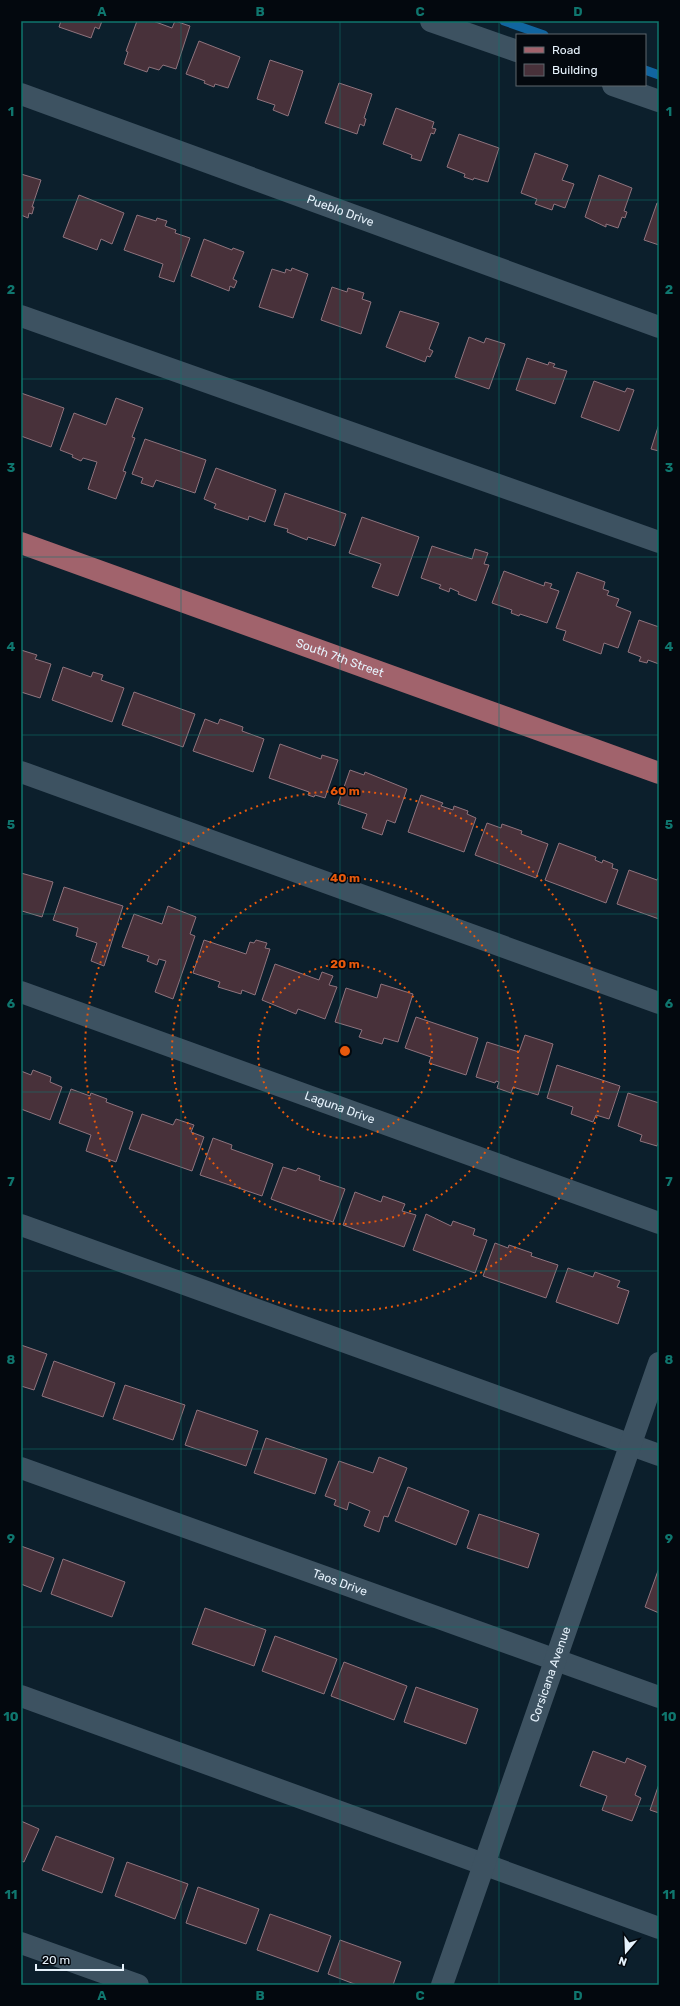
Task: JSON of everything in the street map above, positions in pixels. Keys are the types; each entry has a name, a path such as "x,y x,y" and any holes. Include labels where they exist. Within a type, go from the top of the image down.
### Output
{"main road":[{"name":"South 7th Street","path":"21,543 659,774"}],"street":[{"path":"431,21 516,51"},
{"path":"616,86 659,101"},
{"name":"Pueblo Drive","path":"21,94 659,327"},
{"path":"21,316 659,542"},
{"path":"21,772 659,1003"},
{"name":"Laguna Drive","path":"21,992 659,1223"},
{"path":"21,1225 659,1455"},
{"name":"Corsicana Avenue","path":"442,1985 554,1660 659,1363"},
{"name":"Taos Drive","path":"21,1468 659,1697"},
{"path":"21,1696 659,1928"},
{"path":"21,1942 138,1985"}],"building":[{"path":"61,21 102,21 99,29 95,27 91,38 59,27"},
{"path":"137,21 153,21 172,28 175,21 190,26 176,69 163,65 159,70 149,67 147,72 124,64 128,52 126,51"},
{"path":"199,41 240,57 228,88 215,84 214,87 204,83 205,81 186,74"},
{"path":"270,60 303,71 288,116 273,110 275,105 257,99"},
{"path":"339,83 372,94 364,118 366,119 364,126 360,124 357,134 325,123"},
{"path":"396,108 434,122 432,128 436,129 434,134 431,133 421,161 411,158 412,155 383,144"},
{"path":"459,134 499,148 488,182 464,177 465,174 447,167"},
{"path":"535,153 568,165 562,180 574,184 565,208 554,204 552,210 535,204 537,199 521,193"},
{"path":"21,174 41,180 32,207 34,207 32,214 29,213 28,218 21,215"},
{"path":"599,175 632,188 624,211 627,212 625,218 622,217 618,228 606,224 606,227 585,217"},
{"path":"79,195 124,213 112,244 101,239 97,250 63,237"},
{"path":"657,203 659,203 659,245 644,240"},
{"path":"137,215 156,221 157,218 167,221 165,226 176,230 175,233 190,238 174,282 159,277 163,264 124,250"},
{"path":"204,239 232,250 233,248 244,252 233,279 237,281 234,288 230,286 229,291 191,276"},
{"path":"292,268 308,274 293,318 259,307 272,269 285,273 286,269 291,271"},
{"path":"332,287 347,292 348,288 364,293 362,299 371,302 361,334 321,320"},
{"path":"400,311 439,323 429,349 433,351 430,357 427,356 425,362 386,347"},
{"path":"469,337 484,343 486,338 505,344 489,389 455,377"},
{"path":"527,358 548,365 549,362 555,364 553,367 567,371 555,404 516,390"},
{"path":"594,381 625,392 627,388 634,390 619,431 581,417"},
{"path":"21,393 64,408 51,447 21,436"},
{"path":"116,398 143,408 132,437 135,438 123,471 126,472 116,499 88,489 97,462 83,458 81,461 72,457 73,455 60,450 74,413 106,425"},
{"path":"659,424 659,451 651,449"},
{"path":"145,439 206,460 195,493 156,480 153,487 141,483 143,478 132,474"},
{"path":"216,468 276,490 265,522 249,516 248,520 214,508 216,504 204,499"},
{"path":"285,493 346,514 335,546 308,537 307,540 287,532 288,529 274,525"},
{"path":"362,517 419,537 398,596 372,587 381,564 349,553"},
{"path":"432,546 472,559 475,549 488,553 484,564 489,565 476,601 458,594 459,592 450,588 449,592 439,588 441,585 421,578"},
{"path":"504,571 544,586 545,582 552,584 550,588 559,591 547,623 520,614 519,616 511,613 512,610 492,603"},
{"path":"577,572 605,582 603,589 609,591 607,595 619,599 616,606 631,612 618,648 604,643 601,654 563,640 566,631 556,628"},
{"path":"639,620 659,627 659,664 648,660 647,663 639,661 641,657 628,652"},
{"path":"21,650 37,655 35,659 51,664 40,698 21,692"},
{"path":"63,667 91,677 93,672 103,675 101,680 124,688 112,722 52,700"},
{"path":"134,692 195,714 183,747 122,725"},
{"path":"205,719 218,724 220,719 243,727 242,731 264,739 253,772 193,751"},
{"path":"280,744 321,759 322,755 338,760 325,798 315,795 314,797 308,795 309,792 269,778"},
{"path":"350,770 364,775 365,772 407,789 395,823 387,820 382,835 362,828 367,814 338,804"},
{"path":"421,795 443,803 441,806 453,810 454,806 468,811 467,814 476,818 464,852 408,832"},
{"path":"487,823 501,828 502,824 522,831 521,834 548,844 536,878 475,855"},
{"path":"559,843 596,857 595,860 602,863 603,860 613,864 612,868 618,870 606,903 545,880"},
{"path":"629,870 657,880 659,876 659,919 617,904"},
{"path":"21,873 53,882 42,917 22,911 21,913"},
{"path":"64,887 123,906 104,966 91,961 97,943 76,936 78,928 53,920"},
{"path":"168,906 196,917 190,934 195,936 173,999 155,992 166,961 159,959 157,965 147,961 149,956 122,947 134,914 162,924"},
{"path":"204,940 246,954 250,942 254,943 256,940 267,943 265,948 270,949 255,995 242,990 241,994 218,987 220,982 193,973"},
{"path":"275,964 319,980 322,972 333,976 329,985 337,987 325,1019 298,1009 296,1014 262,1000"},
{"path":"381,984 413,994 398,1042 384,1038 382,1044 359,1037 362,1030 335,1022 346,988 377,998"},
{"path":"416,1017 478,1038 466,1075 429,1063 431,1057 405,1048"},
{"path":"525,1035 553,1044 538,1095 513,1087 511,1093 497,1088 499,1082 496,1081 495,1083 476,1077 487,1042 519,1052"},
{"path":"557,1065 620,1086 609,1119 596,1115 593,1122 571,1114 573,1107 547,1098"},
{"path":"33,1070 51,1077 50,1082 62,1087 50,1120 21,1109 21,1071 31,1075"},
{"path":"71,1089 90,1096 91,1093 107,1099 106,1102 133,1112 116,1162 86,1151 91,1135 59,1123"},
{"path":"628,1093 659,1103 659,1140 657,1146 640,1141 642,1135 618,1126"},
{"path":"142,1114 173,1125 176,1119 194,1125 191,1132 204,1137 192,1171 129,1149"},
{"path":"213,1138 232,1145 231,1149 273,1164 262,1196 200,1175"},
{"path":"283,1167 296,1171 298,1168 320,1176 319,1180 345,1189 333,1222 271,1199"},
{"path":"355,1192 381,1202 383,1196 405,1204 402,1211 416,1215 404,1247 343,1225"},
{"path":"426,1214 451,1226 453,1221 475,1229 473,1235 487,1240 475,1273 413,1250"},
{"path":"495,1243 508,1248 509,1245 532,1253 531,1256 558,1265 546,1298 483,1276"},
{"path":"568,1268 593,1277 595,1272 620,1281 617,1287 629,1291 618,1324 556,1302"},
{"path":"21,1345 47,1354 34,1390 21,1386"},
{"path":"54,1361 115,1383 103,1417 42,1396"},
{"path":"125,1385 185,1405 173,1440 113,1419"},
{"path":"197,1410 258,1431 246,1466 185,1445"},
{"path":"266,1438 327,1459 315,1494 254,1473"},
{"path":"379,1457 407,1468 388,1517 384,1516 379,1532 364,1526 370,1511 349,1502 347,1510 334,1505 336,1500 325,1496 339,1461 373,1473"},
{"path":"408,1487 469,1511 456,1545 395,1521"},
{"path":"479,1514 539,1534 528,1568 467,1548"},
{"path":"21,1546 54,1558 41,1592 21,1584"},
{"path":"63,1559 125,1582 112,1617 51,1594"},
{"path":"659,1568 659,1613 645,1607"},
{"path":"205,1608 266,1630 254,1666 192,1644"},
{"path":"275,1636 337,1659 324,1694 262,1671"},
{"path":"344,1662 407,1686 394,1720 331,1696"},
{"path":"416,1687 478,1709 466,1744 404,1722"},
{"path":"593,1751 625,1763 627,1758 646,1766 635,1795 641,1798 632,1821 602,1810 607,1796 580,1786"},
{"path":"659,1784 659,1813 650,1810"},
{"path":"21,1821 39,1829 24,1862 21,1861"},
{"path":"56,1836 114,1858 102,1893 42,1870"},
{"path":"127,1862 188,1884 175,1919 115,1896"},
{"path":"198,1887 259,1909 246,1944 186,1923"},
{"path":"270,1914 331,1936 318,1972 257,1950"},
{"path":"340,1940 401,1962 393,1985 357,1985 328,1974"}],"waterway":[{"path":"504,21 541,34"},
{"path":"646,70 659,75"}]}
